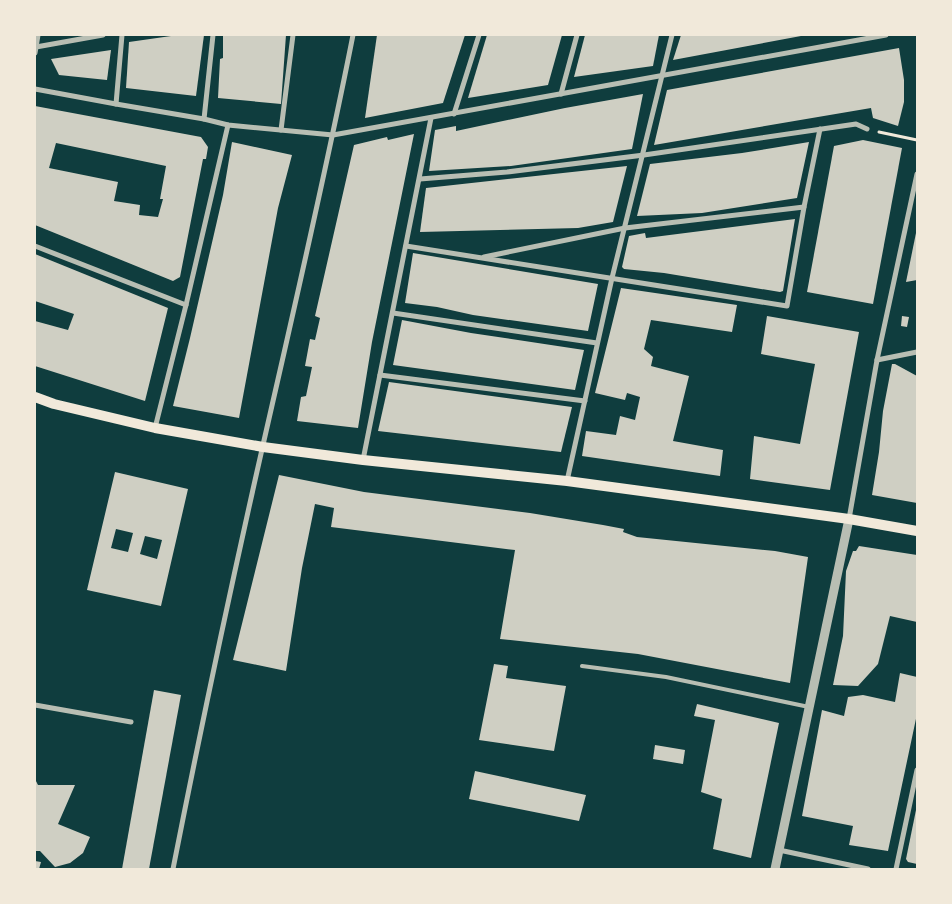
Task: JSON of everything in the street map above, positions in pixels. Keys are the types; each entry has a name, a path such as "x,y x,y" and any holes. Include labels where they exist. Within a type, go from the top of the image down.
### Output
{"main road":[{"path":"35,397 54,404 155,428 262,447 363,460 567,481 849,519 917,531"}],"street":[{"path":"35,53 38,35"},
{"path":"36,47 103,35"},
{"path":"116,104 122,35"},
{"path":"204,119 213,35"},
{"path":"281,130 293,35"},
{"path":"173,869 262,447 333,135 353,35"},
{"path":"454,114 479,35"},
{"path":"561,94 577,35"},
{"path":"567,481 612,278 644,155 672,35"},
{"path":"35,89 228,125 333,135 886,35"},
{"path":"363,460 432,118"},
{"path":"420,179 507,172 644,155 856,124 867,129"},
{"path":"155,428 186,306 228,125"},
{"path":"406,246 787,306 820,129"},
{"path":"775,869 849,519 877,360 916,187 917,174"},
{"path":"481,258 625,228 804,207"},
{"path":"35,246 186,306"},
{"path":"393,313 597,343"},
{"path":"877,360 917,352"},
{"path":"380,375 585,400"},
{"path":"35,705 131,722"},
{"path":"896,869 917,770"},
{"path":"779,850 868,869"}],"lane":[{"path":"582,666 666,677 809,707"}],"path":[{"path":"867,129 917,140"}],"building":[{"path":"178,35 204,35 196,96 126,88 129,42"},
{"path":"223,35 286,35 281,104 218,98 220,59 223,58"},
{"path":"377,35 465,35 443,103 365,118"},
{"path":"487,35 562,35 548,85 468,98"},
{"path":"585,35 659,35 653,66 574,77"},
{"path":"681,35 801,35 801,36 673,60"},
{"path":"899,48 904,80 904,102 898,126 873,118 871,108 654,145 667,90"},
{"path":"111,50 107,80 59,75 51,59"},
{"path":"643,94 632,149 511,166 429,171 435,130 456,126 456,131"},
{"path":"35,106 201,137 208,147 206,159 203,159 180,277 173,281 35,225","holes":["56,143 166,166 160,199 163,199 158,217 139,215 140,205 114,201 118,182 49,168"]},
{"path":"414,134 372,342 358,428 297,421 301,397 306,396 312,367 305,366 310,339 315,340 320,318 315,316 354,145 387,137 388,140"},
{"path":"863,140 902,148 873,304 807,292 834,146"},
{"path":"232,142 292,155 278,208 239,418 173,406 223,195"},
{"path":"809,142 797,198 702,213 637,216 650,164 742,153"},
{"path":"627,166 613,222 578,228 420,232 426,188"},
{"path":"795,219 783,291 780,292 664,273 624,269 622,267 629,236 645,233 646,238"},
{"path":"916,233 917,280 906,282"},
{"path":"413,253 598,284 588,331 473,315 437,307 405,303"},
{"path":"35,254 168,308 145,401 35,366 35,321 68,330 74,314 35,301"},
{"path":"621,288 737,305 732,332 651,320 644,349 653,357 651,366 689,376 673,441 723,450 720,476 582,456 586,431 616,435 620,416 635,420 640,397 627,393 625,400 595,393"},
{"path":"767,316 859,332 830,490 750,479 754,436 800,444 815,364 761,354"},
{"path":"902,316 909,317 907,327 901,326"},
{"path":"402,320 471,333 584,350 575,390 393,365"},
{"path":"892,364 917,376 917,503 872,495 883,411"},
{"path":"389,382 572,407 561,452 378,431"},
{"path":"115,472 188,489 161,606 87,590","holes":["116,529 133,533 128,552 111,548","145,536 162,540 157,559 140,554"]},
{"path":"279,475 364,492 530,513 603,525 624,529 623,532 637,537 775,551 808,557 790,683 638,654 500,639 515,550 331,527 334,508 315,504 302,568 286,671 233,660"},
{"path":"859,546 917,555 917,622 890,616 878,664 858,686 833,685 843,636 846,571 853,551 856,551"},
{"path":"494,664 508,666 506,678 566,686 554,751 479,740"},
{"path":"900,673 917,677 917,714 888,851 849,845 853,826 802,816 822,710 844,716 848,697 863,695 895,702"},
{"path":"154,690 181,695 149,869 122,869"},
{"path":"697,704 779,723 751,858 713,849 722,799 701,792 715,720 694,716"},
{"path":"655,745 685,750 683,764 653,759"},
{"path":"475,771 586,795 579,821 469,799"},
{"path":"35,779 38,785 75,785 58,824 90,837 83,853 70,863 55,867 40,851 35,851"},
{"path":"916,810 917,864 908,862 906,859"},
{"path":"35,861 41,862 39,869 35,869"}]}
